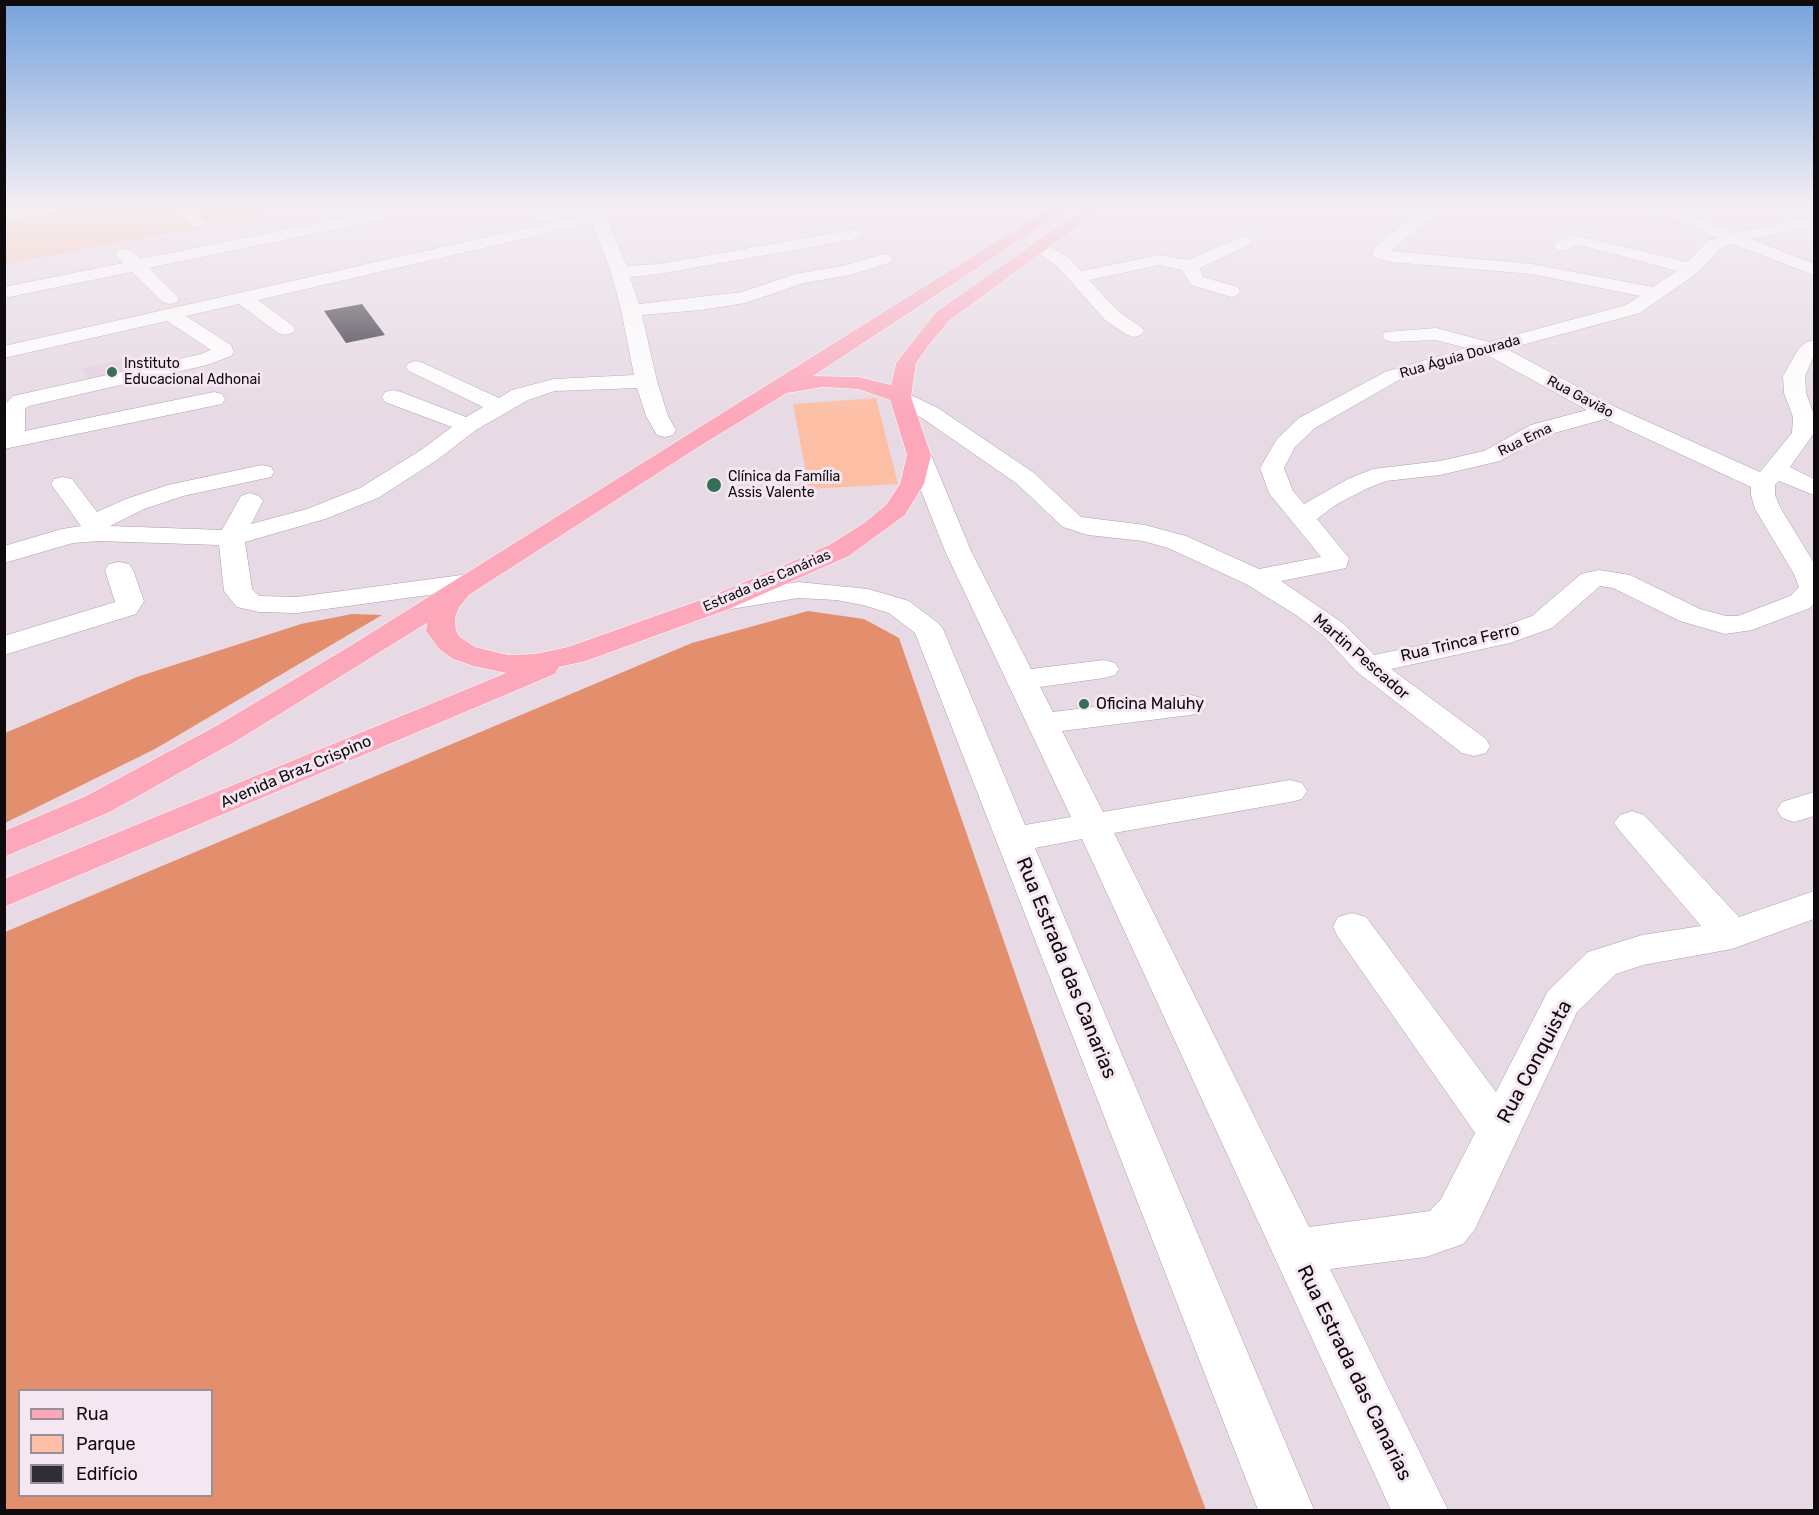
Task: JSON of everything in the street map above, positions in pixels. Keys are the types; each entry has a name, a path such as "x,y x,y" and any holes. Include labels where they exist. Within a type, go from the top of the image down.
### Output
{"main road":[{"path":"4,845 98,804 237,727 692,441 774,392 954,277"},
{"path":"919,455 900,397 906,363 943,316 996,277"},
{"path":"774,392 806,383 841,381 875,386 900,397"},
{"name":"Estrada das Canárias","path":"587,650 719,603 840,550 896,510 912,484 919,455"},
{"path":"464,586 447,603 441,617 441,630 449,643 464,653 484,660 508,664 549,661 587,650"},
{"name":"Avenida Braz Crispino","path":"4,894 587,650"}],"street":[{"path":"4,293 83,277"},
{"path":"144,277 169,305 224,349 224,352 207,359 21,401 14,407 9,441 214,399"},
{"path":"4,352 169,305 242,297 332,277"},
{"path":"621,277 646,381 657,416 665,430"},
{"path":"631,310 701,304 745,297 809,277"},
{"path":"1077,277 1112,316 1134,331"},
{"path":"1193,277 1231,291"},
{"path":"1573,277 1654,292"},
{"name":"Rua Águia Dourada","path":"1256,578 1336,562 1336,558 1281,493 1272,468 1285,444 1307,423 1392,376 1633,309 1679,277"},
{"path":"242,297 285,328"},
{"name":"Rua Gavião","path":"1392,336 1436,334 1489,348 1607,412 1769,477 1815,488"},
{"path":"1769,477 1803,433 1804,417 1795,393 1794,376 1806,352 1815,346"},
{"path":"416,367 501,406"},
{"path":"63,484 96,528 231,538 316,514 369,493 429,455 468,425 520,395 554,385 646,381"},
{"name":"Martin Pescador","path":"900,397 930,412 1008,465 1072,522 1145,533 1177,542 1256,578 1306,609 1334,630 1367,665 1407,698 1474,746"},
{"path":"393,398 468,425"},
{"name":"Rua Ema","path":"1301,518 1328,499 1382,474 1440,468 1492,456 1539,430 1607,412"},
{"name":"Rua Estrada das Canarias","path":"919,455 958,551 1093,826 1420,1510"},
{"path":"4,555 96,528 135,504 169,492 206,482 262,472"},
{"name":"Rua Trinca Ferro","path":"1367,665 1500,638 1542,622 1591,580 1599,578 1620,581 1690,615 1725,625 1742,624 1800,602 1813,588 1808,574 1768,509 1763,495 1769,477"},
{"path":"250,501 231,538 237,591 247,601 259,604 297,604 464,586"},
{"path":"4,646 126,608 130,601 118,570"},
{"name":"Rua Estrada das Canarias","path":"719,603 798,590 836,592 868,597 899,607 928,629 1286,1510"},
{"path":"1021,680 1104,669"},
{"path":"1042,723 1191,705"},
{"path":"1014,839 1290,791"},
{"path":"1632,823 1732,934"},
{"name":"Rua Conquista","path":"1296,1251 1426,1235 1446,1228 1458,1214 1562,1002 1602,963 1642,950 1732,934 1815,905"},
{"path":"1352,927 1499,1131"}],"shaded area":[{"name":"Instituto Educacional Adhonai","path":"135,356 148,368 92,384 81,369"},
{"path":"808,611 864,619 899,638 1138,1329 1206,1510 5,1510 5,932 692,643"},
{"path":"352,614 382,615 155,749 5,823 5,733 137,677 301,624"}],"green space":[{"path":"876,398 898,484 809,489 793,404"}],"building":[{"path":"362,304 385,335 346,343 324,311"}],"place":[{"name":"Instituto Educacional Adhonai","path":"112,372"},
{"name":"Clínica da Família Assis Valente","path":"714,485"},
{"name":"Oficina Maluhy","path":"1084,704"}]}
